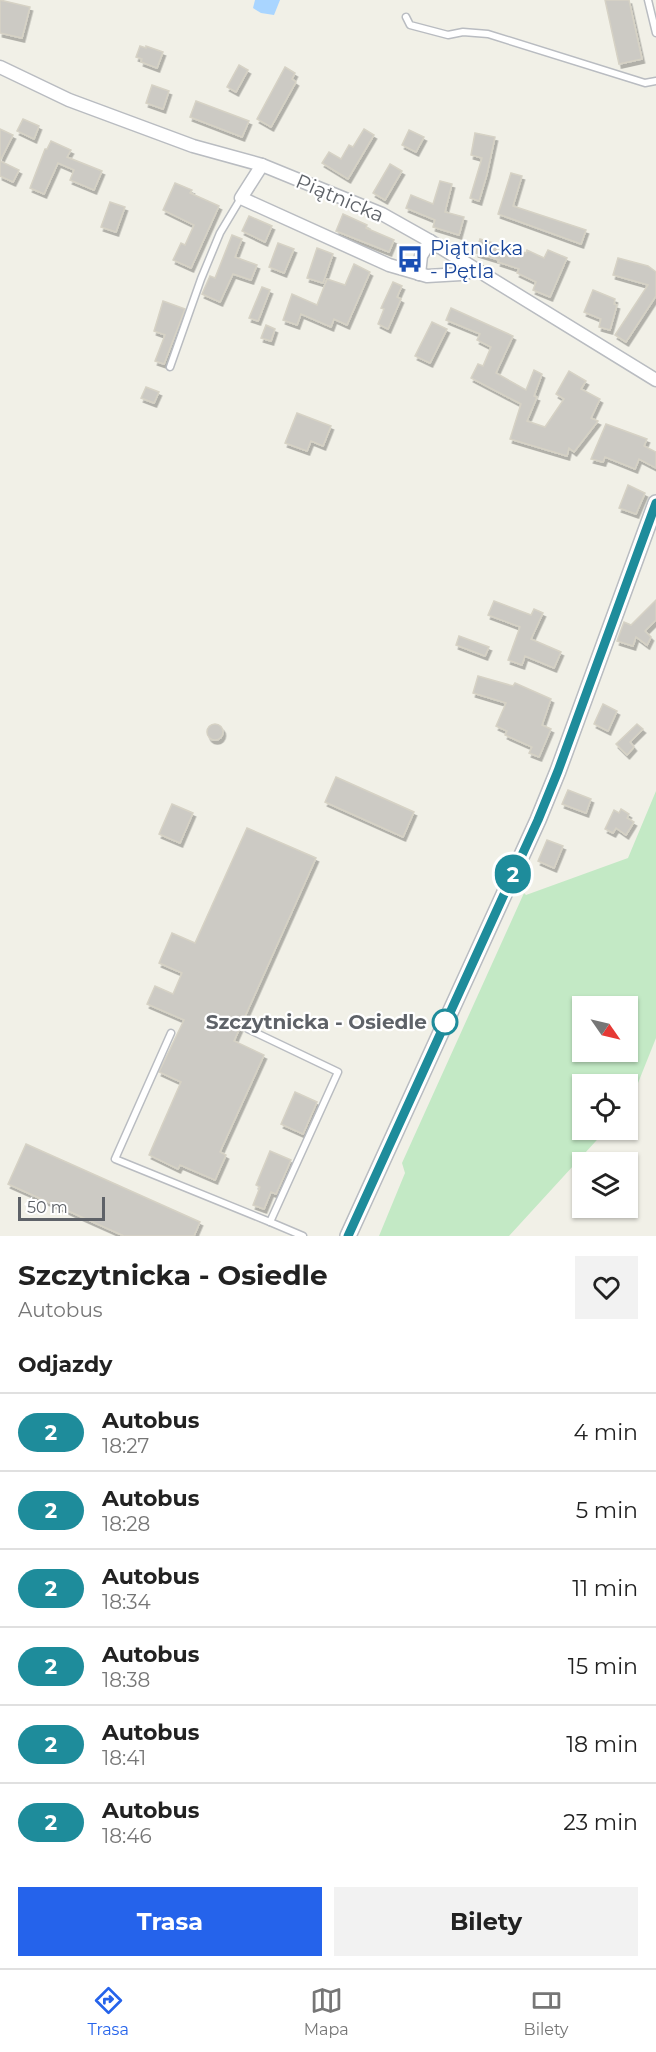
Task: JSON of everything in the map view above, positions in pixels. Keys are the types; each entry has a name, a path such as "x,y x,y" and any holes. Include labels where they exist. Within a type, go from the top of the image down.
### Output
{"street":[{"name":"Piątnicka","path":"0,67 69,100 193,146 262,165 382,214 656,380"},
{"path":"262,165 241,198 388,265 427,276 461,274 477,270"},
{"path":"419,274 422,256 430,241"},
{"path":"348,1236 538,820 656,503"}],"lane":[{"path":"648,0 656,33"},
{"path":"406,17 410,25 448,35 463,32 488,34 634,80 645,83 656,81"},
{"path":"171,367 216,242 241,198"},
{"path":"248,1029 338,1072 270,1222"},
{"path":"171,1033 115,1159 303,1236"}],"green space":[{"path":"656,791 656,1038 638,1083 638,1074 572,1074 572,1140 597,1140 586,1152 572,1152 572,1167 509,1236 379,1236 405,1173 402,1163 524,893 526,895 628,858"}],"water":[{"path":"255,0 280,0 274,15 261,13 253,8"}],"building":[{"path":"0,0 30,7 22,38 0,33"},
{"path":"605,0 629,0 642,59 619,64"},
{"path":"140,46 163,52 157,68 141,62 142,59 136,57"},
{"path":"239,65 248,70 236,92 227,87"},
{"path":"285,67 295,73 292,79 296,82 271,127 257,119"},
{"path":"152,85 169,91 163,109 146,103"},
{"path":"196,101 249,121 242,137 190,117"},
{"path":"23,119 39,126 34,139 17,131"},
{"path":"0,129 13,135 0,161"},
{"path":"364,129 374,135 348,179 322,163 329,152 341,159 349,145 353,147"},
{"path":"409,130 424,137 416,152 402,145"},
{"path":"475,133 495,137 479,201 470,198 482,158 471,155"},
{"path":"51,141 71,150 67,157 102,171 94,190 70,180 74,170 58,163 44,194 30,188 45,149"},
{"path":"0,161 19,170 13,182 0,176"},
{"path":"390,164 402,171 385,200 373,193"},
{"path":"511,173 522,176 513,206 586,230 581,244 498,214"},
{"path":"440,181 452,184 445,212 464,217 459,235 433,227 435,220 406,208 411,195 433,204"},
{"path":"175,183 192,190 190,193 219,206 191,268 173,260 181,243 185,245 194,225 163,210"},
{"path":"110,202 125,207 116,232 101,227"},
{"path":"343,214 367,225 366,228 394,240 389,252 336,231"},
{"path":"249,216 272,226 265,242 242,231"},
{"path":"232,235 242,239 235,257 257,265 251,280 233,274 220,302 202,294 210,276 215,278"},
{"path":"480,239 526,253 527,250 544,258 548,250 567,258 550,297 533,290 536,282 517,273 519,269 476,253"},
{"path":"278,243 294,249 284,273 269,267"},
{"path":"317,248 333,254 323,283 307,278"},
{"path":"618,258 648,266 656,272 656,296 626,342 615,335 648,285 613,275"},
{"path":"354,264 370,272 347,325 334,319 331,327 301,314 297,325 283,320 292,294 317,305 327,279 345,285"},
{"path":"393,282 402,286 397,297 401,299 388,329 378,324 384,309 381,308"},
{"path":"262,287 270,290 258,321 249,318"},
{"path":"593,290 615,299 614,304 617,305 610,330 599,327 601,319 584,312"},
{"path":"163,301 185,309 164,364 155,361 165,335 154,331"},
{"path":"451,308 513,336 496,373 526,390 534,370 542,374 534,396 537,397 527,421 545,427 564,399 556,394 569,371 586,381 581,389 600,399 591,418 598,421 574,452 569,448 567,456 510,439 521,404 471,378 478,364 483,366 491,347 477,340 480,334 446,320"},
{"path":"432,322 447,329 430,363 415,356"},
{"path":"266,325 275,329 271,341 261,338"},
{"path":"146,387 159,392 154,403 141,398"},
{"path":"297,413 331,426 323,446 311,441 307,451 285,443"},
{"path":"606,424 647,439 644,446 656,452 656,468 639,459 635,469 605,457 603,462 591,459"},
{"path":"628,485 645,493 636,514 619,508"},
{"path":"656,600 656,620 645,631 651,637 647,645 636,637 633,646 617,641 624,622 631,625"},
{"path":"494,601 531,615 534,609 543,613 531,639 561,652 554,668 525,656 522,665 508,660 520,627 488,615"},
{"path":"459,636 489,647 485,656 456,645"},
{"path":"478,676 513,686 515,683 551,699 542,725 551,729 539,757 529,753 532,747 505,735 507,731 496,726 506,703 473,693"},
{"path":"603,704 617,711 608,731 594,724"},
{"path":"215,724 221,726 223,732 221,738 215,740 209,738 207,732 209,726"},
{"path":"637,724 643,729 630,742 634,747 627,755 616,744"},
{"path":"336,777 414,812 403,837 325,802"},
{"path":"568,790 591,799 586,813 562,804"},
{"path":"172,804 193,813 180,843 159,834"},
{"path":"621,809 629,814 627,818 634,822 626,835 616,828 613,833 605,829 614,810 619,813"},
{"path":"247,828 316,858 234,1041 264,1055 220,1152 226,1155 215,1180 180,1165 178,1169 149,1155 181,1082 159,1072 184,1020 147,1004 155,986 173,994 182,973 159,963 172,933 195,943"},
{"path":"547,840 563,846 554,868 538,861"},
{"path":"295,1092 317,1102 303,1134 281,1124"},
{"path":"26,1144 200,1222 194,1236 124,1236 8,1184"},
{"path":"270,1151 291,1160 276,1194 271,1192 264,1209 253,1205 260,1187 256,1185"}],"bus line":[{"name":"2","path":"348,1236 538,820 656,503"}],"place":[{"name":"Piątnicka - Pętla","path":"410,259"},
{"name":"Szczytnicka - Osiedle","path":"445,1022"}]}
